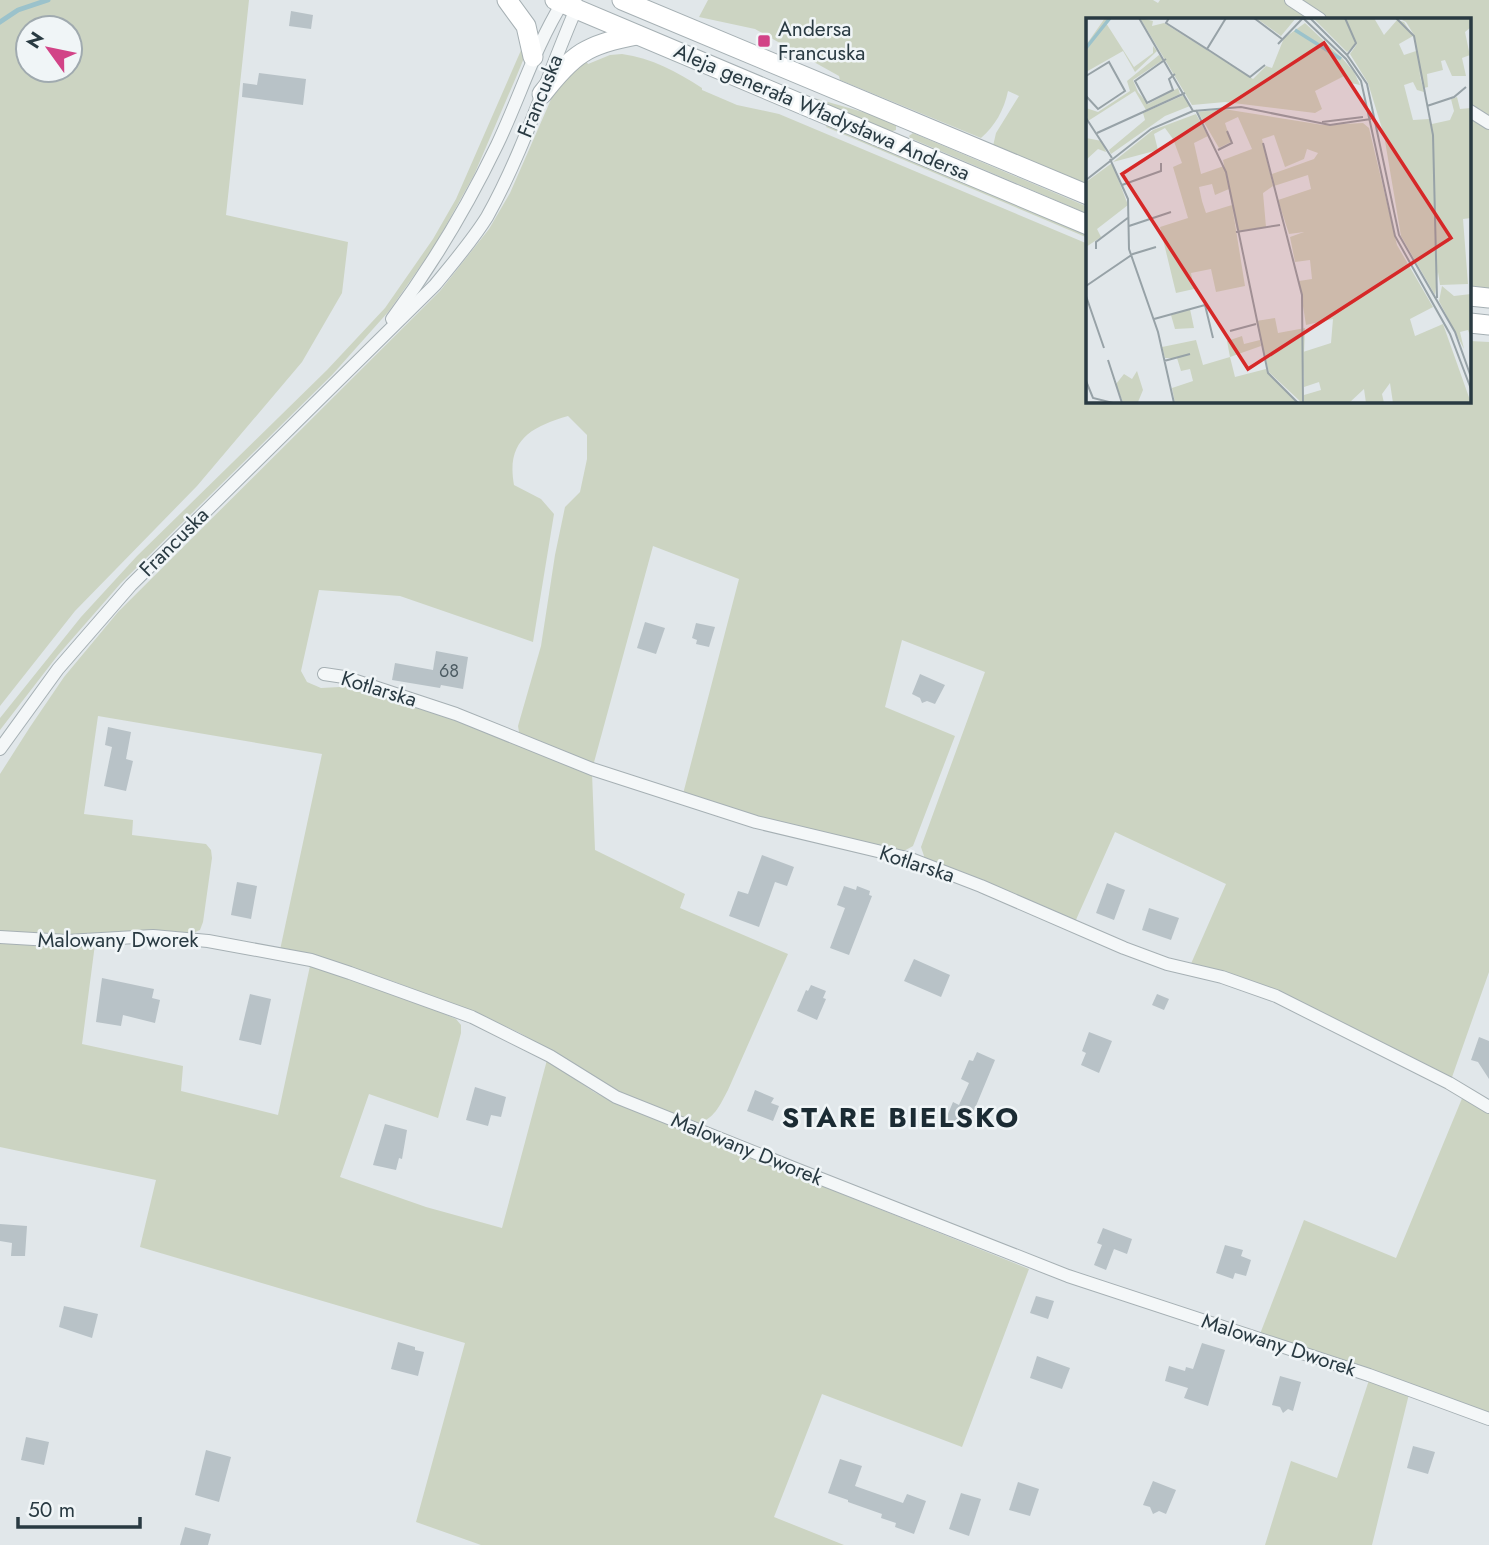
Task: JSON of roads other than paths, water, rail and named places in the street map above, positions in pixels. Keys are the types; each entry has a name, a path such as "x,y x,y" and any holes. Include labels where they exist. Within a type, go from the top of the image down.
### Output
{"main road":[{"path":"507,0 526,26 533,57"},
{"name":"Aleja generała Władysława Andersa","path":"622,0 1086,194"},
{"name":"Aleja generała Władysława Andersa","path":"566,2 637,35 1086,224"},
{"path":"542,94 570,61 588,48 637,35"},
{"path":"897,145 908,119"}],"street":[{"path":"1291,0 1318,18"},
{"name":"Francuska","path":"367,352 417,285 463,214 498,143 533,57 566,2"},
{"name":"Francuska","path":"0,749 58,669 131,585 435,285 485,219 503,185 542,94 566,2"},
{"path":"1472,112 1489,122"},
{"name":"Kotlarska","path":"324,674 344,677 456,713 592,769 743,818 911,859 1124,948 1167,964 1248,985 1276,996 1449,1083 1489,1107"},
{"name":"Malowany Dworek","path":"0,937 67,941 153,936 208,941 311,960 472,1017 538,1049 616,1097 1068,1276 1368,1375 1489,1419"}],"waterway":[{"path":"0,22 18,10 48,0"}],"place":[{"name":"Andersa Francuska","path":"764,41"}],"district":[{"name":"STARE BIELSKO","path":"901,1117"}]}
